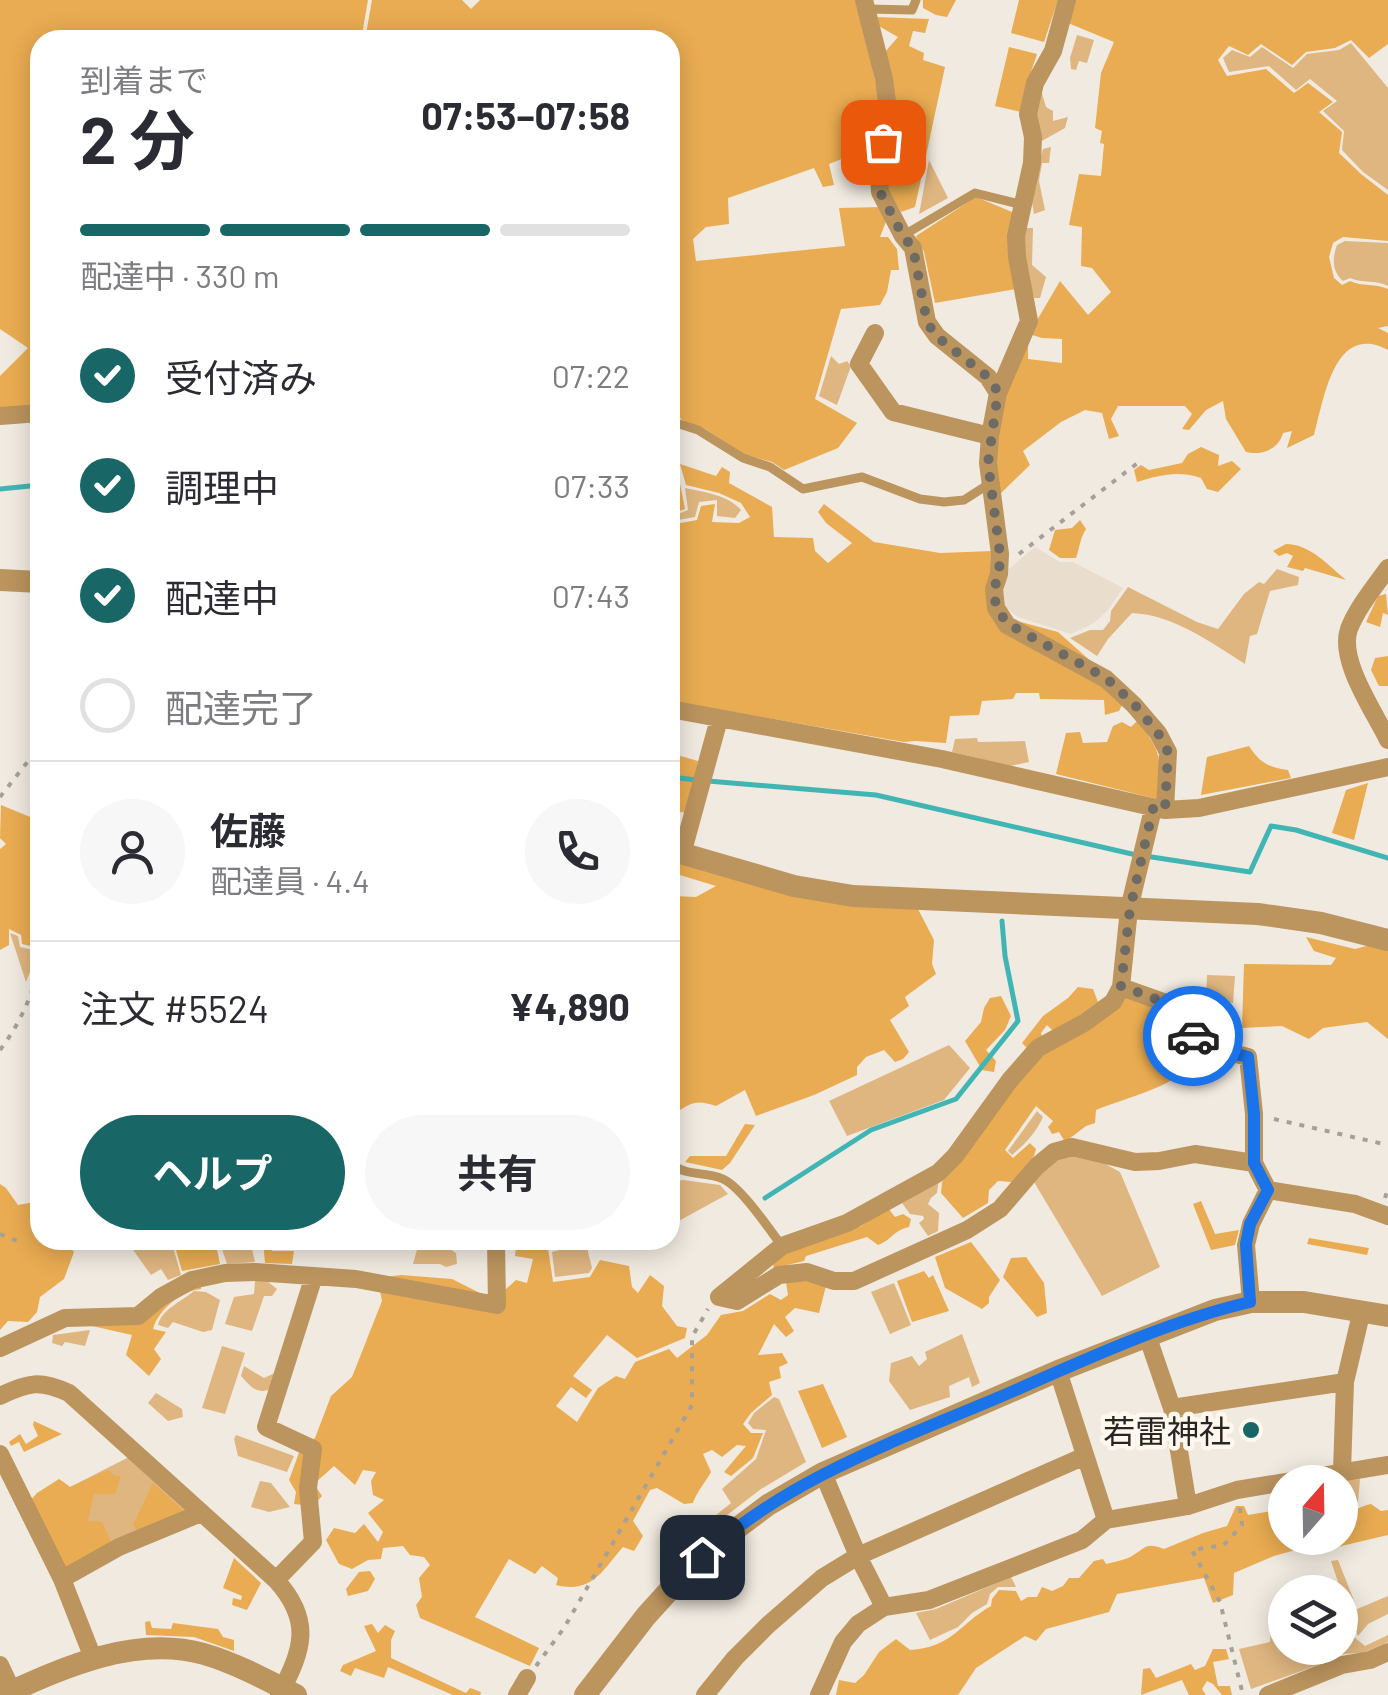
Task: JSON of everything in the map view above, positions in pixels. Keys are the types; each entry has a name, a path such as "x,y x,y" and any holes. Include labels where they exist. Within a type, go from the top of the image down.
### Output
{"street":[{"path":"720,1297 782,1246 847,1224 938,1173 1038,1048 1113,1002 1121,986 1130,909 1145,844 1159,809 1168,752 1134,704 1106,678 1008,624 996,608 994,589 1000,569 988,463 990,436 998,392 1029,320 1016,236 1032,164 1033,137 1028,114 1035,84 1057,40 1067,0"},
{"path":"866,5 884,79 889,122 878,162 880,192 913,248 927,322 936,336 988,377 998,392"},
{"path":"875,333 859,364 893,412 990,436"},
{"path":"0,416 30,414"},
{"path":"1388,568 1348,630 1347,657 1388,740"},
{"path":"0,580 30,582"},
{"path":"680,711 942,759 1159,809 1199,808 1388,767"},
{"path":"680,842 699,792 719,719"},
{"path":"680,853 822,892 853,896 1258,914 1321,923 1388,940"},
{"path":"1121,986 1169,1004 1197,1041 1248,1057 1254,1163 1268,1190"},
{"path":"720,1297 736,1302 780,1275 807,1272 834,1281 854,1281 967,1230 1000,1209 1054,1152 1072,1146 1135,1162 1194,1154 1254,1163"},
{"path":"1268,1190 1355,1204 1388,1216"},
{"path":"1250,1302 1246,1244 1250,1224 1268,1190"},
{"path":"0,1348 65,1318 138,1316 160,1297 192,1280 226,1273 356,1280 497,1305 496,1250"},
{"path":"276,1580 314,1542 308,1488 312,1450 266,1427 314,1276"},
{"path":"585,1695 685,1573 768,1506 823,1473 1058,1371 1215,1310 1250,1302 1304,1302 1388,1316"},
{"path":"1342,1465 1345,1382 1362,1310"},
{"path":"1147,1335 1172,1408 1188,1506"},
{"path":"1058,1371 1106,1520"},
{"path":"1172,1408 1345,1382"},
{"path":"0,1396 34,1383 69,1393 276,1580 292,1598 302,1634 286,1693 226,1662 160,1647 93,1658 10,1694 0,1664"},
{"path":"0,1454 62,1579 93,1658"},
{"path":"705,1695 768,1625 822,1578 858,1556 1085,1456"},
{"path":"1358,1469 1388,1464"},
{"path":"823,1473 884,1607"},
{"path":"819,1695 843,1642 858,1624 884,1607 929,1600 1082,1540 1106,1520 1188,1506 1268,1484"},
{"path":"62,1579 119,1547 201,1513"},
{"path":"1268,1695 1342,1665 1388,1652"},
{"path":"517,1695 527,1678"}],"lane":[{"path":"866,5 912,10 916,0"},
{"path":"903,236 975,193 1023,204"},
{"path":"680,424 698,430 744,458 770,467 803,490 862,477 920,498 944,502 964,500 990,483"},
{"path":"680,1172 724,1180 747,1201 782,1246"}],"path":[{"path":"1000,569 1139,462"},
{"path":"0,797 30,759"},
{"path":"0,1050 30,999"},
{"path":"1254,1114 1388,1145"},
{"path":"0,1234 20,1242"},
{"path":"527,1678 564,1628 692,1406 692,1337 710,1304 720,1297"},
{"path":"1242,1525 1224,1545 1192,1550 1220,1602 1243,1695"}],"shaded area":[{"path":"0,0 368,0 363,30 30,30 30,408 0,409 0,376 28,348 0,329"},
{"path":"372,0 462,0 471,9 480,0 857,0 884,121 875,177 870,177 862,151 829,164 834,185 823,187 814,168 728,198 729,224 706,227 693,239 696,261 845,246 839,208 882,207 887,219 880,237 888,237 897,249 899,270 891,270 880,305 841,309 815,399 857,423 838,448 784,470 772,462 746,455 680,418 680,30 367,30"},
{"path":"923,0 956,0 947,17 923,8"},
{"path":"1019,0 1058,0 1044,42 1011,33"},
{"path":"1072,0 1388,0 1388,44 1369,58 1351,40 1335,48 1306,52 1292,65 1261,44 1248,55 1229,46 1218,60 1227,76 1266,69 1294,93 1308,83 1333,102 1319,112 1342,132 1339,153 1388,195 1388,241 1343,237 1333,243 1329,257 1334,278 1342,285 1350,281 1388,289 1388,326 1378,328 1388,333 1388,350 1370,344 1355,346 1343,355 1328,385 1314,435 1287,448 1292,431 1283,433 1269,450 1246,452 1226,419 1223,401 1206,410 1189,430 1182,429 1192,414 1185,406 1118,406 1111,419 1119,436 1109,439 1102,413 1085,410 1061,422 1023,451 1030,465 999,495 997,430 1008,380 1028,343 1028,359 1062,363 1062,339 1029,334 1060,281 1088,315 1111,292 1092,268 1081,266 1082,227 1069,225 1079,174 1101,176 1104,144 1100,143 1102,131 1095,128 1101,73 1114,42 1068,23"},
{"path":"875,17 929,19 925,33 913,31 909,46 924,53 923,60 945,67 915,207 901,212 886,187 885,52 898,37 877,25"},
{"path":"1077,35 1094,40 1087,63 1079,61 1076,70 1071,69 1070,58"},
{"path":"1351,43 1388,88 1388,190 1342,150 1344,131 1323,111 1337,101 1310,79 1296,90 1269,66 1229,72 1223,58 1232,50 1250,57 1262,47 1293,68 1307,54 1339,50"},
{"path":"1009,47 1037,54 1021,112 995,106"},
{"path":"1041,90 1046,107 1053,111 1053,121 1068,117 1065,128 1040,142 1033,109"},
{"path":"1051,147 1049,163 1042,163 1039,181 1045,210 1034,214 1030,190 1043,149"},
{"path":"929,160 948,198 919,214"},
{"path":"976,197 1012,212 1016,289 935,303 924,252 916,236"},
{"path":"1025,228 1033,228 1032,265 1046,277 1040,298 1034,298 1025,263"},
{"path":"1345,241 1388,243 1388,286 1350,278 1343,281 1334,260 1337,245"},
{"path":"831,356 839,364 847,361 851,366 837,405 819,396"},
{"path":"1201,447 1219,455 1218,466 1232,461 1241,469 1218,492 1207,489 1201,478 1185,474 1137,482 1134,470 1141,465 1149,470 1182,463 1188,454"},
{"path":"680,464 716,476 722,467 730,472 729,483 772,507 774,537 813,538 815,551 828,563 852,543 818,512 824,504 874,542 940,553 993,551 992,606 1017,621 1058,632 1094,664 1122,705 1119,711 1105,715 1104,700 1040,699 1039,693 1016,693 1013,699 982,701 979,715 950,716 946,743 904,742 680,703 680,523 697,520 701,506 715,504 712,522 739,523 750,517 741,503 686,485"},
{"path":"680,483 685,509 680,511"},
{"path":"685,488 723,498 741,510 735,518 717,516 717,500 699,502 695,517 680,520 680,513 688,510"},
{"path":"1080,520 1086,529 1076,558 1060,558 1049,550 1055,530 1072,528"},
{"path":"1286,544 1311,552 1346,580 1287,567 1293,556 1279,556 1273,551"},
{"path":"1035,547 1060,562 1073,562 1123,588 1094,623 1071,634 1018,617 1001,604 1005,572"},
{"path":"1277,569 1299,577 1298,585 1270,591 1257,634 1250,636 1245,664 1191,631 1147,615 1132,613 1097,656 1070,638 1090,630 1103,630 1128,587 1218,629 1244,594 1259,582 1264,584"},
{"path":"1386,594 1388,615 1383,613 1380,627 1366,622 1378,596"},
{"path":"1388,656 1388,686 1379,686 1371,670 1375,658"},
{"path":"1138,720 1158,757 1157,799 1056,774 1066,733 1080,732 1083,743 1107,742 1113,726 1122,722 1131,727"},
{"path":"977,738 978,742 1025,741 1029,762 1010,766 952,752 955,739"},
{"path":"1249,746 1265,763 1288,770 1291,778 1201,795 1207,757"},
{"path":"680,756 698,761 688,813 680,812"},
{"path":"1368,783 1354,840 1332,833 1346,790"},
{"path":"1,805 30,817 30,946 22,944 21,935 9,929 9,945 0,950 0,849 6,844 0,838"},
{"path":"680,862 918,909 934,940 932,964 936,974 905,997 909,1006 890,1020 909,1052 903,1059 895,1062 884,1050 866,1057 857,1067 857,1075 756,1116 745,1090 716,1106 692,1104 680,1110 680,896 696,897 716,886 680,875"},
{"path":"10,933 18,936 20,947 30,949 26,982"},
{"path":"1306,937 1355,949 1370,945 1388,951 1388,1039 1367,1022 1323,1028 1309,1039 1282,1026 1242,1028 1244,964 1331,965 1336,958 1314,951"},
{"path":"1207,975 1235,976 1233,1003 1206,1000"},
{"path":"1078,987 1093,989 1098,1002 1055,1033 1047,1025 1041,1033 1043,1040 1030,1051 1022,1043 1043,1016"},
{"path":"1123,994 1164,1007 1179,1031 1194,1045 1240,1062 1195,1063 1162,1085 1096,1110 1095,1123 1065,1142 1059,1132 1052,1134 1048,1127 1053,1121 1036,1106 1005,1150 1013,1158 1030,1143 1036,1149 1034,1156 1012,1182 998,1181 989,1190 988,1203 963,1218 941,1193 942,1182 1041,1053"},
{"path":"1001,996 1011,1016 1005,1030 986,1050 996,1061 994,1072 982,1070 965,1041 981,1022 990,998"},
{"path":"949,1045 970,1068 944,1100 847,1136 829,1101"},
{"path":"1037,1111 1043,1117 1040,1123 1012,1155 1008,1151"},
{"path":"745,1124 755,1125 722,1170 685,1162 690,1156 726,1156"},
{"path":"1077,1154 1120,1172 1160,1267 1102,1296 1034,1182 1052,1162"},
{"path":"939,1179 937,1193 928,1204 939,1213 938,1231 928,1236 919,1223 923,1216 910,1214 902,1203"},
{"path":"680,1180 720,1185 728,1194 680,1220"},
{"path":"0,1184 18,1205 30,1203 30,1250 74,1252 64,1279 40,1297 37,1312 28,1322 8,1321 0,1330"},
{"path":"1201,1201 1215,1234 1239,1230 1235,1245 1211,1250 1193,1204"},
{"path":"888,1208 895,1217 903,1214 911,1219 909,1227 883,1243 878,1245 867,1237 774,1268 772,1261 861,1226"},
{"path":"1309,1238 1369,1248 1367,1255 1307,1244"},
{"path":"971,1242 1000,1280 982,1309 945,1288 935,1257"},
{"path":"133,1250 174,1250 181,1275 168,1280 161,1269 151,1275"},
{"path":"176,1250 217,1250 220,1264 182,1271"},
{"path":"222,1250 252,1250 255,1262 227,1264"},
{"path":"264,1250 294,1251 292,1264 265,1263"},
{"path":"417,1250 456,1253 457,1264 446,1267 413,1264"},
{"path":"516,1250 548,1250 553,1282 590,1277 600,1260 629,1266 632,1287 638,1293 650,1275 664,1286 662,1306 677,1326 687,1328 685,1338 637,1358 607,1335 573,1376 592,1390 586,1398 571,1387 556,1406 577,1422 598,1388 616,1376 625,1379 635,1362 669,1349 677,1358 707,1335 721,1315 743,1311 770,1294 781,1300 788,1295 786,1282 805,1277 826,1286 819,1313 795,1308 785,1317 794,1331 786,1337 774,1324 758,1355 782,1353 788,1363 779,1367 781,1378 769,1382 772,1395 743,1424 751,1433 763,1433 753,1458 731,1476 724,1472 746,1446 737,1445 722,1457 712,1450 703,1454 711,1472 693,1503 684,1504 657,1488 650,1490 633,1521 643,1536 634,1551 623,1547 587,1583 556,1585 558,1578 542,1566 535,1574 509,1559 475,1617 539,1648 530,1666 420,1618 416,1605 422,1597 419,1578 430,1565 424,1557 410,1555 403,1546 383,1548 381,1559 368,1560 352,1569 339,1564 326,1540 334,1528 355,1533 364,1524 378,1542 383,1532 368,1513 384,1500 373,1495 371,1481 376,1472 363,1470 355,1485 334,1466 314,1484 322,1496 313,1506 294,1504 296,1492 289,1480 300,1450 315,1438 331,1396 352,1377 382,1301 380,1291 385,1277 452,1279 488,1297 516,1280 527,1283 533,1259 515,1256"},
{"path":"588,1250 592,1268 589,1273 555,1277 552,1252"},
{"path":"1026,1257 1044,1283 1047,1313 1037,1317 1003,1277 1011,1258"},
{"path":"924,1271 929,1278 933,1275 949,1311 912,1322 897,1281"},
{"path":"255,1281 267,1281 277,1289 272,1296 264,1296 252,1331 225,1324 234,1297 254,1294"},
{"path":"894,1283 911,1325 890,1334 871,1292"},
{"path":"201,1284 201,1289 172,1302 156,1322 153,1329 166,1332 154,1349 161,1359 149,1376 126,1355 132,1335 92,1326 140,1320 163,1300"},
{"path":"194,1291 220,1300 212,1330 203,1332 173,1322 168,1328 158,1325 168,1310"},
{"path":"90,1330 85,1346 52,1343 53,1335"},
{"path":"962,1334 980,1383 972,1387 969,1377 949,1386 950,1397 910,1410 889,1381 891,1363 912,1356 919,1366 927,1359 925,1352"},
{"path":"222,1346 245,1353 225,1414 202,1408"},
{"path":"244,1366 264,1378 277,1372 271,1389 262,1391 251,1386 241,1376"},
{"path":"823,1384 847,1437 822,1448 798,1391"},
{"path":"156,1393 182,1409 183,1417 168,1421 148,1403"},
{"path":"774,1397 779,1399 806,1462 761,1489 709,1529 705,1524 731,1503 722,1489 756,1459 766,1430 753,1429 748,1423"},
{"path":"34,1421 62,1434 24,1452 19,1442 11,1446 9,1442 20,1434 26,1444 38,1436"},
{"path":"236,1435 294,1456 287,1472 238,1456"},
{"path":"131,1456 190,1512 65,1570 59,1479 70,1487"},
{"path":"108,1470 121,1476 115,1494 94,1494 88,1521 102,1522 112,1544 65,1570 31,1500 59,1479 70,1487"},
{"path":"260,1481 271,1483 290,1507 269,1512 251,1507"},
{"path":"153,1483 184,1511 137,1531 133,1525"},
{"path":"1371,1504 1381,1511 1388,1510 1388,1535 1358,1542 1358,1508"},
{"path":"1236,1506 1244,1506 1248,1515 1268,1512 1268,1555 1278,1555 1234,1573 1233,1595 1213,1603 1204,1578 1117,1594 1109,1612 1046,1629 1036,1641 1025,1636 976,1668 958,1695 836,1695 839,1680 855,1683 879,1652 896,1639 910,1650 936,1645 991,1606 999,1590 1016,1591 1021,1601 1037,1597 1042,1587 1052,1591 1069,1578 1079,1578 1094,1561 1119,1561 1146,1546 1164,1549 1227,1526"},
{"path":"234,1558 261,1583 247,1610 232,1605 233,1598 241,1600 242,1596 223,1588"},
{"path":"1338,1560 1344,1575 1336,1575 1331,1561"},
{"path":"370,1571 375,1579 368,1591 348,1596 346,1589 359,1572"},
{"path":"1011,1577 1016,1587 998,1587 987,1604 958,1627 930,1640 916,1613 936,1609"},
{"path":"1388,1596 1388,1614 1368,1624 1358,1636 1358,1609"},
{"path":"150,1621 152,1628 171,1629 173,1623 218,1629 223,1637 234,1640 234,1651 194,1637 146,1635 145,1622"},
{"path":"372,1624 378,1633 385,1625 395,1631 391,1658 466,1693 470,1688 481,1692 480,1695 453,1695 388,1667 384,1678 355,1668 351,1676 340,1671 343,1665 376,1651 364,1626"},
{"path":"1388,1635 1388,1642 1358,1653 1358,1640 1365,1646"},
{"path":"1268,1642 1268,1665 1318,1665 1251,1689 1239,1649"},
{"path":"1213,1649 1226,1649 1229,1659 1213,1662 1218,1686 1230,1686 1232,1695 1222,1695 1207,1681 1202,1689 1206,1695 1189,1695 1182,1680 1141,1695 1143,1669 1150,1668 1156,1678 1191,1664 1195,1670 1205,1666"}],"waterway":[{"path":"0,489 30,486"},
{"path":"680,778 697,780"},
{"path":"708,781 876,795 1132,854 1250,872 1271,826 1388,858"},
{"path":"765,1198 871,1130 956,1099 1018,1021 1002,921"}],"way so far":[{"path":"883,142 878,162 880,192 913,248 927,322 936,336 988,377 998,392 988,463 1000,554 994,589 996,608 1008,624 1106,678 1134,704 1168,752 1165,810 1153,809 1130,909 1121,986 1169,1004 1193,1036"}],"place":[{"name":"若雷神社","path":"1251,1430"}],"route":[{"path":"702,1557 768,1506 823,1473 1147,1335 1215,1310 1250,1302 1246,1244 1250,1224 1268,1190 1254,1163 1248,1057 1220,1050 1193,1036"}]}
